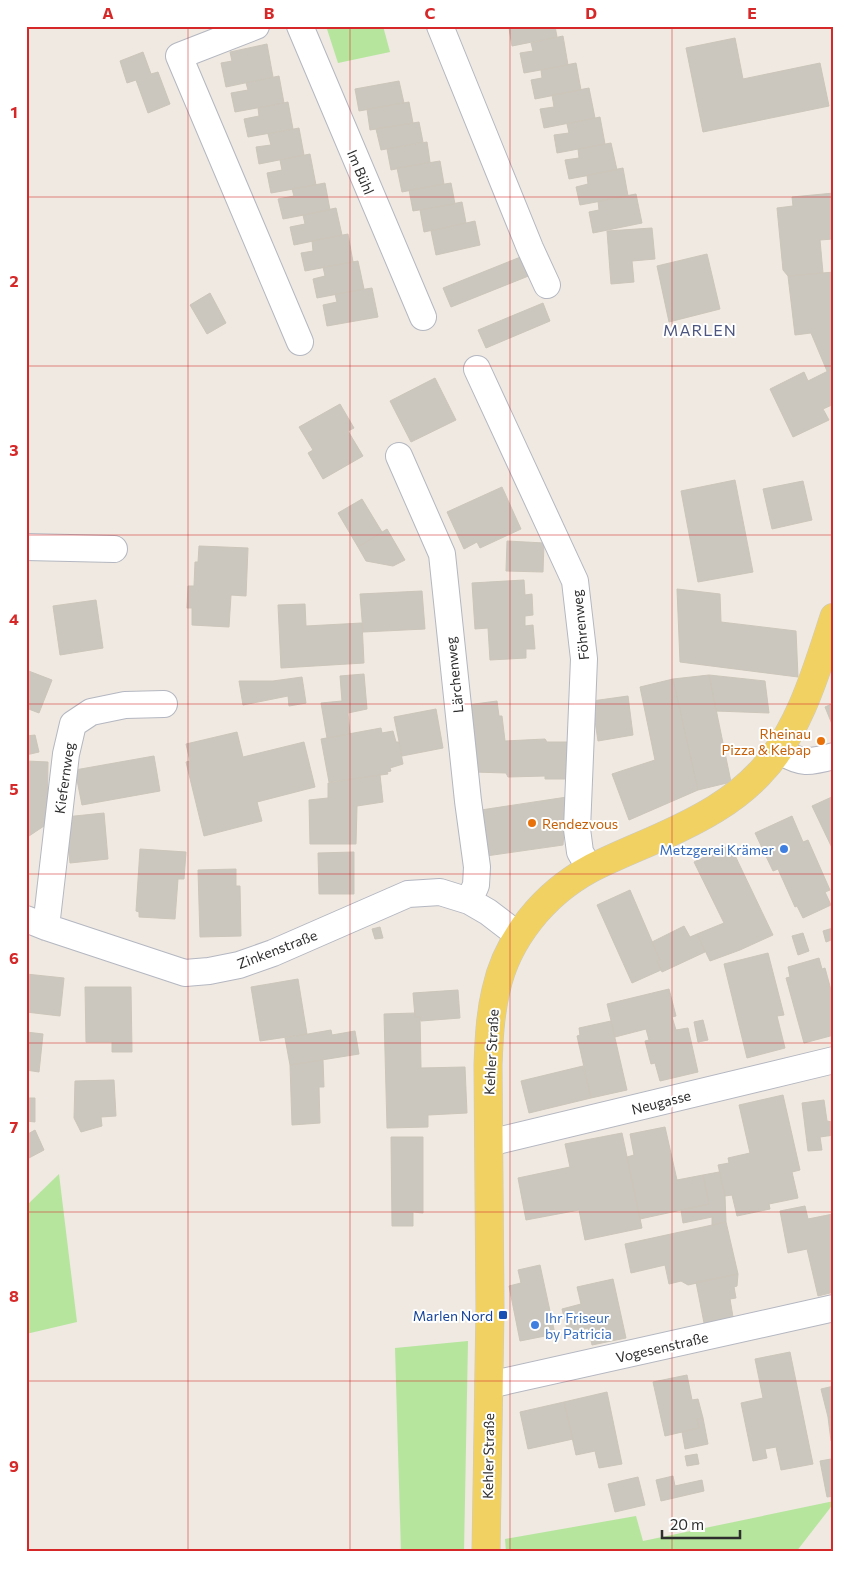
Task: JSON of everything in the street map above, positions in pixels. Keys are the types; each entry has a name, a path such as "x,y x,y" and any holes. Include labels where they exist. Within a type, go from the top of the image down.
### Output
{"main road":[{"name":"Kehler Straße","path":"486,1552 490,1386 488,1066 490,1026 496,990 504,964 518,935 548,899 590,869 710,812 736,794 760,773 779,750 807,696 834,617"}],"street":[{"path":"256,26 179,56 300,342"},
{"name":"Im Bühl","path":"300,26 423,317"},
{"path":"440,26 547,285"},
{"name":"Föhrenweg","path":"477,369 575,581 584,659 577,829 580,852 590,869"},
{"name":"Lärchenweg","path":"399,456 442,554 468,801 477,867 476,885 469,901"},
{"path":"26,547 114,549"},
{"name":"Kiefernweg","path":"36,923 73,724 91,712 125,705 164,704"},
{"path":"779,750 796,760 815,761 834,756"},
{"name":"Zinkenstraße","path":"36,923 185,973 209,971 239,965 273,953 408,894 440,892 469,901 488,912 518,935"},
{"name":"Neugasse","path":"489,1143 834,1060"},
{"name":"Vogesenstraße","path":"490,1386 834,1308"}],"green space":[{"path":"326,26 383,26 390,52 338,63"},
{"path":"59,1174 77,1322 26,1334 26,1206"},
{"path":"468,1341 464,1552 401,1552 395,1348"},
{"path":"834,1501 796,1552 506,1552 505,1539 636,1516 643,1541"}],"building":[{"path":"516,26 555,26 557,37 512,46 509,28"},
{"path":"563,36 568,65 524,73 520,53 533,51 531,43"},
{"path":"735,38 743,79 820,63 829,106 703,132 686,48"},
{"path":"267,44 273,77 226,87 221,63 232,61 230,52"},
{"path":"143,52 151,74 158,72 170,104 148,113 136,80 127,83 120,61"},
{"path":"576,63 581,90 535,99 531,80 542,78 541,70"},
{"path":"279,76 284,103 235,112 231,93 248,90 246,83"},
{"path":"399,81 404,103 359,111 355,89"},
{"path":"589,88 595,118 544,128 540,109 554,107 552,95"},
{"path":"288,102 293,129 248,137 244,119 259,116 258,108"},
{"path":"409,102 413,123 370,130 367,109"},
{"path":"600,117 605,144 557,153 554,135 569,133 567,124"},
{"path":"419,122 423,142 381,150 376,129"},
{"path":"299,128 304,155 259,164 256,147 271,145 268,134"},
{"path":"427,142 430,162 391,170 387,149"},
{"path":"611,143 617,170 569,179 565,160 579,158 578,149"},
{"path":"310,154 316,185 271,193 267,173 282,170 280,160"},
{"path":"440,161 444,184 402,192 397,168"},
{"path":"623,168 628,196 580,205 576,187 588,184 587,175"},
{"path":"325,183 330,210 283,219 278,199 294,196 292,189"},
{"path":"451,183 455,204 413,211 409,190"},
{"path":"834,193 833,239 820,240 823,273 788,276 783,270 777,208 793,206 792,197"},
{"path":"636,194 642,223 593,233 589,212 599,210 598,201"},
{"path":"462,202 466,223 424,232 420,210"},
{"path":"336,208 342,235 294,245 290,227 305,224 303,215"},
{"path":"475,221 480,245 436,255 431,231"},
{"path":"652,228 655,259 632,261 634,282 611,284 607,231"},
{"path":"348,234 353,262 305,271 301,253 313,251 312,241"},
{"path":"707,254 720,309 669,322 657,266"},
{"path":"523,256 531,275 451,307 443,288"},
{"path":"358,261 364,289 317,298 313,279 325,276 323,267"},
{"path":"834,272 834,368 827,371 811,333 795,335 788,276"},
{"path":"372,288 378,317 327,326 323,305 337,302 335,294"},
{"path":"210,293 226,323 207,334 190,305"},
{"path":"543,303 550,321 486,348 478,330"},
{"path":"834,368 834,404 823,409 829,420 793,437 770,389 804,372 808,381"},
{"path":"435,378 456,420 411,442 390,401"},
{"path":"340,404 354,428 348,431 363,456 323,479 308,453 313,450 299,427"},
{"path":"735,480 753,572 698,582 681,491"},
{"path":"803,481 812,520 772,529 763,489"},
{"path":"502,487 521,529 480,548 477,542 464,549 447,512"},
{"path":"362,499 382,532 358,547 338,513"},
{"path":"387,529 405,560 393,566 366,561 358,547"},
{"path":"507,541 544,543 543,572 506,571"},
{"path":"199,546 248,548 246,596 231,595 229,627 192,625 192,608 187,608 188,586 194,586 195,562 198,562"},
{"path":"524,580 525,595 532,594 533,615 525,616 525,626 533,625 535,649 526,649 526,658 490,660 488,628 475,629 472,583"},
{"path":"677,589 720,594 721,622 796,631 798,677 680,662"},
{"path":"422,591 425,629 363,632 360,594"},
{"path":"96,600 103,648 60,655 53,606"},
{"path":"305,604 306,626 362,623 364,663 281,668 278,605"},
{"path":"26,670 52,680 39,713 26,708"},
{"path":"364,674 367,709 348,713 350,734 327,738 321,703 342,701 340,676"},
{"path":"709,675 731,782 698,790 673,679"},
{"path":"709,675 765,681 769,713 716,711"},
{"path":"302,677 306,703 289,706 288,696 243,705 239,681 273,681"},
{"path":"673,679 698,790 629,820 612,774 655,760 640,687"},
{"path":"628,696 633,735 598,741 592,701"},
{"path":"497,701 499,716 502,716 505,741 545,739 547,742 571,742 571,779 545,779 545,776 508,777 506,773 474,772 467,705"},
{"path":"834,703 834,729 825,707"},
{"path":"436,709 443,748 402,756 394,717"},
{"path":"381,728 382,733 393,731 396,742 399,742 403,764 390,768 391,771 387,772 388,774 329,782 321,739"},
{"path":"237,732 243,757 304,742 315,787 257,802 262,821 204,836 186,762 190,761 186,744"},
{"path":"35,735 39,752 26,755 26,736"},
{"path":"154,756 160,791 82,805 75,770"},
{"path":"26,761 48,762 47,824 26,838"},
{"path":"380,775 383,802 357,806 356,844 310,844 309,800 328,798 328,783"},
{"path":"834,796 834,852 812,806"},
{"path":"567,797 563,845 486,856 481,810"},
{"path":"104,813 108,859 70,863 65,817"},
{"path":"792,816 803,842 808,840 830,890 825,892 831,905 803,918 797,906 795,907 778,869 773,871 755,833"},
{"path":"730,845 773,935 710,961 697,934 724,923 694,862"},
{"path":"140,849 186,852 184,879 178,879 175,919 139,917 139,912 136,911"},
{"path":"354,852 354,894 319,894 318,853"},
{"path":"236,869 236,886 240,886 241,936 200,937 198,870"},
{"path":"630,890 660,960 657,961 661,970 632,983 597,905"},
{"path":"684,926 690,937 697,934 705,952 662,972 657,961 660,960 652,942"},
{"path":"380,927 383,938 375,939 372,929"},
{"path":"833,928 834,939 826,942 823,931"},
{"path":"803,933 809,951 798,955 792,936"},
{"path":"768,953 784,1015 777,1016 785,1048 747,1058 724,964"},
{"path":"819,958 822,969 825,968 834,1001 834,1035 804,1043 786,978 790,977 788,967"},
{"path":"26,974 64,978 60,1016 26,1012"},
{"path":"298,979 307,1034 260,1041 251,987"},
{"path":"85,987 131,987 132,1052 112,1052 112,1042 86,1042"},
{"path":"669,989 676,1016 672,1017 676,1030 688,1028 698,1072 660,1081 655,1063 651,1064 645,1041 649,1040 646,1029 615,1037 607,1004"},
{"path":"458,990 460,1018 421,1021 420,1017 415,1017 413,993"},
{"path":"415,1013 415,1017 420,1017 421,1068 465,1067 467,1113 428,1115 428,1127 387,1128 384,1014"},
{"path":"703,1020 708,1040 698,1042 694,1022"},
{"path":"611,1021 627,1090 591,1098 577,1036 580,1035 579,1028"},
{"path":"331,1030 332,1035 355,1031 359,1054 290,1065 285,1038"},
{"path":"26,1032 43,1034 39,1072 26,1070"},
{"path":"323,1060 324,1087 319,1087 320,1123 292,1125 290,1065"},
{"path":"583,1066 591,1098 529,1113 521,1081"},
{"path":"114,1080 116,1116 101,1117 102,1126 81,1132 74,1118 75,1081"},
{"path":"783,1095 800,1170 792,1172 798,1198 769,1204 770,1209 737,1216 732,1195 725,1196 718,1165 729,1163 728,1158 750,1153 739,1105"},
{"path":"26,1098 35,1098 35,1122 26,1121"},
{"path":"824,1100 827,1121 832,1122 834,1135 820,1137 822,1150 808,1151 802,1103"},
{"path":"665,1127 677,1180 703,1175 709,1204 640,1219 627,1157 634,1155 630,1134"},
{"path":"35,1130 44,1150 27,1159 26,1135"},
{"path":"622,1133 642,1228 585,1240 579,1210 526,1220 518,1178 570,1167 565,1144"},
{"path":"391,1137 423,1137 423,1213 413,1212 413,1226 392,1226"},
{"path":"719,1172 725,1196 726,1222 712,1225 712,1217 683,1223 681,1210 709,1204 703,1175"},
{"path":"805,1206 808,1219 833,1214 834,1292 818,1296 807,1249 788,1253 780,1211"},
{"path":"726,1222 738,1274 688,1285 681,1281 669,1284 665,1265 631,1273 625,1244"},
{"path":"540,1265 555,1334 520,1341 509,1286 521,1283 518,1270"},
{"path":"738,1274 737,1286 734,1287 736,1298 730,1299 733,1317 704,1323 696,1282"},
{"path":"613,1279 626,1338 592,1345 588,1328 568,1333 562,1309 581,1304 577,1287"},
{"path":"790,1352 813,1464 781,1470 776,1447 765,1449 767,1458 753,1461 741,1403 763,1398 755,1359"},
{"path":"687,1375 692,1400 698,1399 703,1418 697,1419 699,1428 665,1436 653,1382"},
{"path":"834,1386 834,1416 828,1417 821,1389"},
{"path":"607,1392 622,1464 599,1468 595,1451 576,1455 564,1402"},
{"path":"564,1402 573,1439 528,1449 520,1412"},
{"path":"834,1416 834,1440 831,1441 828,1417"},
{"path":"703,1418 708,1444 685,1449 682,1432 699,1428 697,1419"},
{"path":"697,1454 699,1464 687,1466 685,1456"},
{"path":"831,1459 834,1471 834,1496 827,1497 820,1461"},
{"path":"673,1476 675,1486 702,1480 704,1491 661,1501 656,1480"},
{"path":"638,1477 645,1505 615,1512 608,1484"}],"place":[{"name":"Rheinau Pizza & Kebap","path":"821,741"},
{"name":"Rendezvous","path":"532,823"},
{"name":"Metzgerei Krämer","path":"784,849"},
{"name":"Marlen Nord","path":"503,1315"},
{"name":"Ihr Friseur by Patricia","path":"535,1325"}],"district":[{"name":"MARLEN","path":"700,329"}]}
